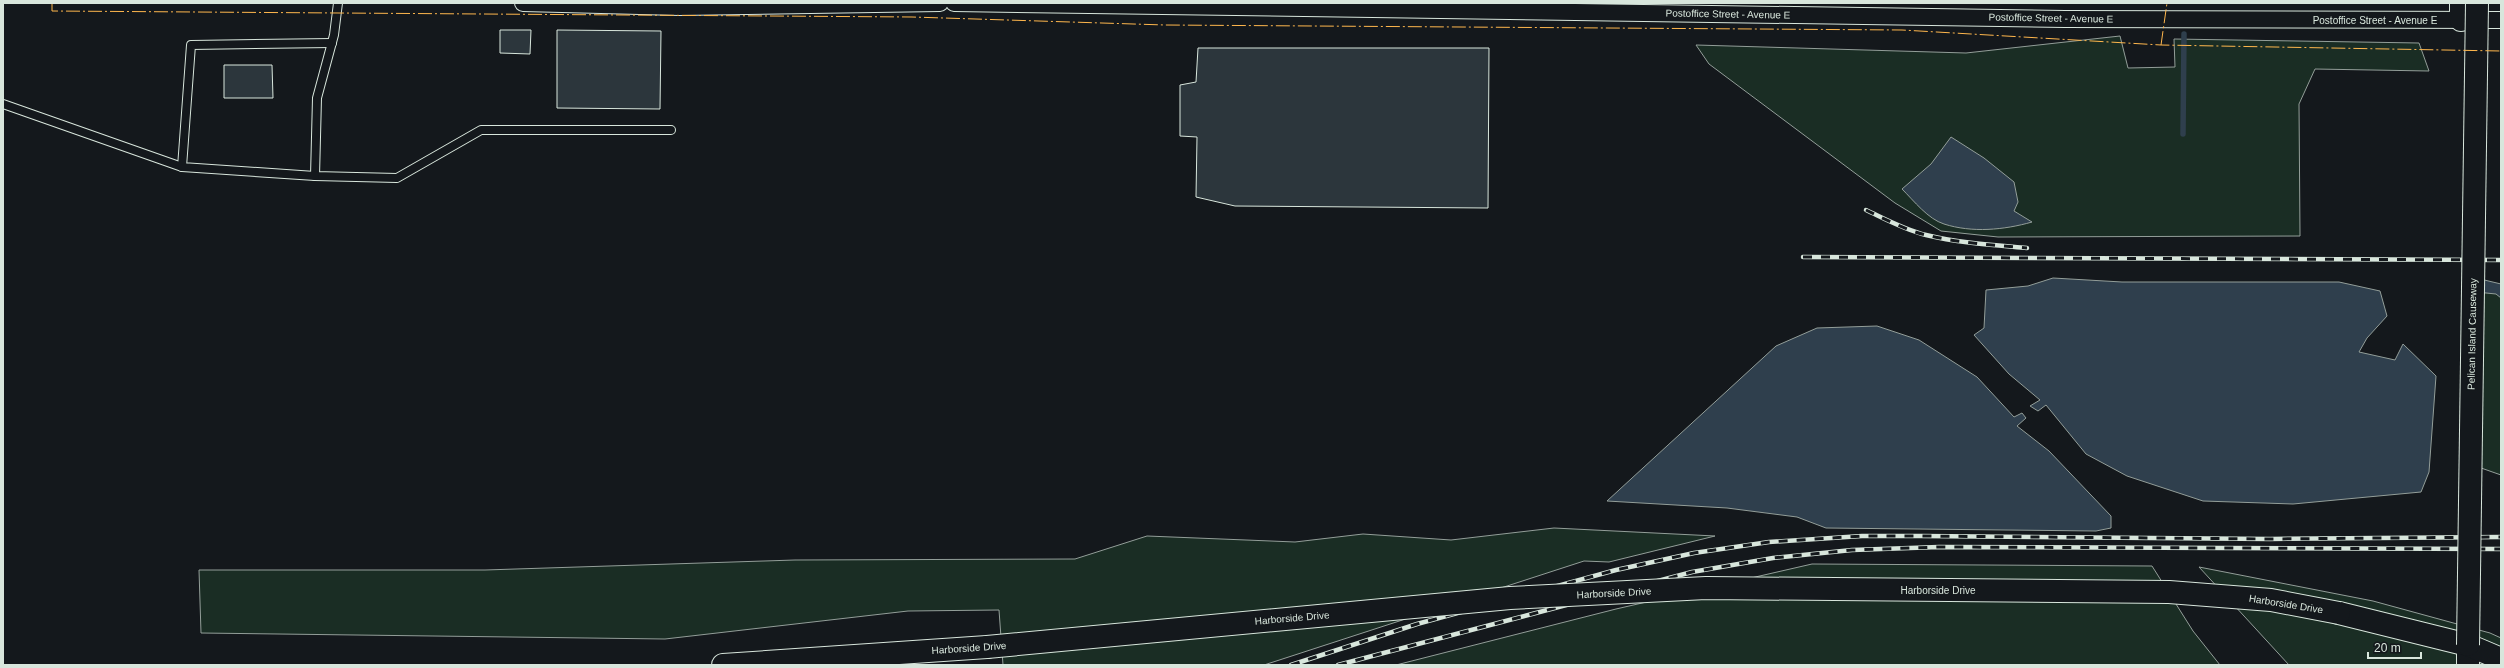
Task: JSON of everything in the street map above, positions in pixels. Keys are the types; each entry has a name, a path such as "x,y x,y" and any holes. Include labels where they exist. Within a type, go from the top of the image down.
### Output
{"main road":[{"name":"Pelican Island Causeway","path":"2468,655 2477,3"},
{"name":"Harborside Drive","path":"723,665 987,647 1510,598 1706,588 2169,592 2271,600 2339,613 2468,655 2501,659"}],"street":[{"path":"523,3 678,5 940,3"},
{"name":"Postoffice Street - Avenue E","path":"954,3 2065,19 2461,12 2501,20"}],"lane":[{"path":"315,176 317,98 332,43 338,3"},
{"path":"182,167 191,45 332,43"},
{"path":"3,104 182,167 315,176 397,178 481,130 671,130"}],"green space":[{"path":"2120,36 2128,68 2175,67 2174,39 2419,43 2429,71 2315,69 2299,104 2300,236 1998,237 1941,231 1895,203 1709,64 1696,45 1966,53"},
{"path":"2467,281 2501,288 2501,475 2464,462"},
{"path":"1554,528 1715,536 1609,562 1584,561 1264,665 1003,665 999,610 908,611 665,639 201,633 199,570 485,570 795,560 1075,559 1147,536 1295,542 1363,534 1451,540"},
{"path":"1812,564 2152,566 2193,631 2220,665 1396,665 1616,609"},
{"path":"2199,567 2373,601 2490,633 2501,638 2501,665 2289,665"}],"water":[{"path":"1951,137 1984,158 2014,182 2018,202 2014,211 2032,222 1999,229 1966,229 1955,227 1938,222 1932,218 1902,189 1931,164"},
{"path":"2053,278 2122,282 2339,282 2380,291 2387,316 2367,338 2359,352 2395,360 2403,344 2436,376 2429,472 2421,492 2293,504 2203,501 2127,476 2086,454 2046,405 2038,411 2030,406 2040,400 2009,374 1974,335 1984,328 1986,290 2028,286"},
{"path":"2476,278 2501,284 2501,298 2496,294 2476,292"},
{"path":"1877,326 1919,340 1977,377 2014,417 2022,413 2026,418 2017,426 2049,451 2111,516 2111,528 2096,531 1826,528 1797,517 1727,508 1607,501 1776,346 1817,328"}],"building":[{"path":"500,30 531,30 530,54 500,53"},
{"path":"557,30 661,31 660,109 557,108"},
{"path":"1198,48 1489,48 1488,208 1235,206 1196,197 1197,137 1180,136 1180,85 1196,82"},
{"path":"224,65 272,65 273,98 224,98"}],"waterway":[{"path":"2183,134 2184,34"}],"railway":[{"path":"1866,210 1918,233 1938,238 1989,245 2027,248"},
{"path":"1803,257 2501,260"},
{"path":"1291,665 1417,624 1616,570 1694,553 1769,542 1862,536 2270,539 2501,537"},
{"path":"1338,665 1692,572 1773,558 1852,550 1939,547 2501,549"}],"power":[{"path":"52,3 52,11 912,17 1165,25 1902,30 2161,45 2501,51"},
{"path":"2161,45 2167,3"}]}
